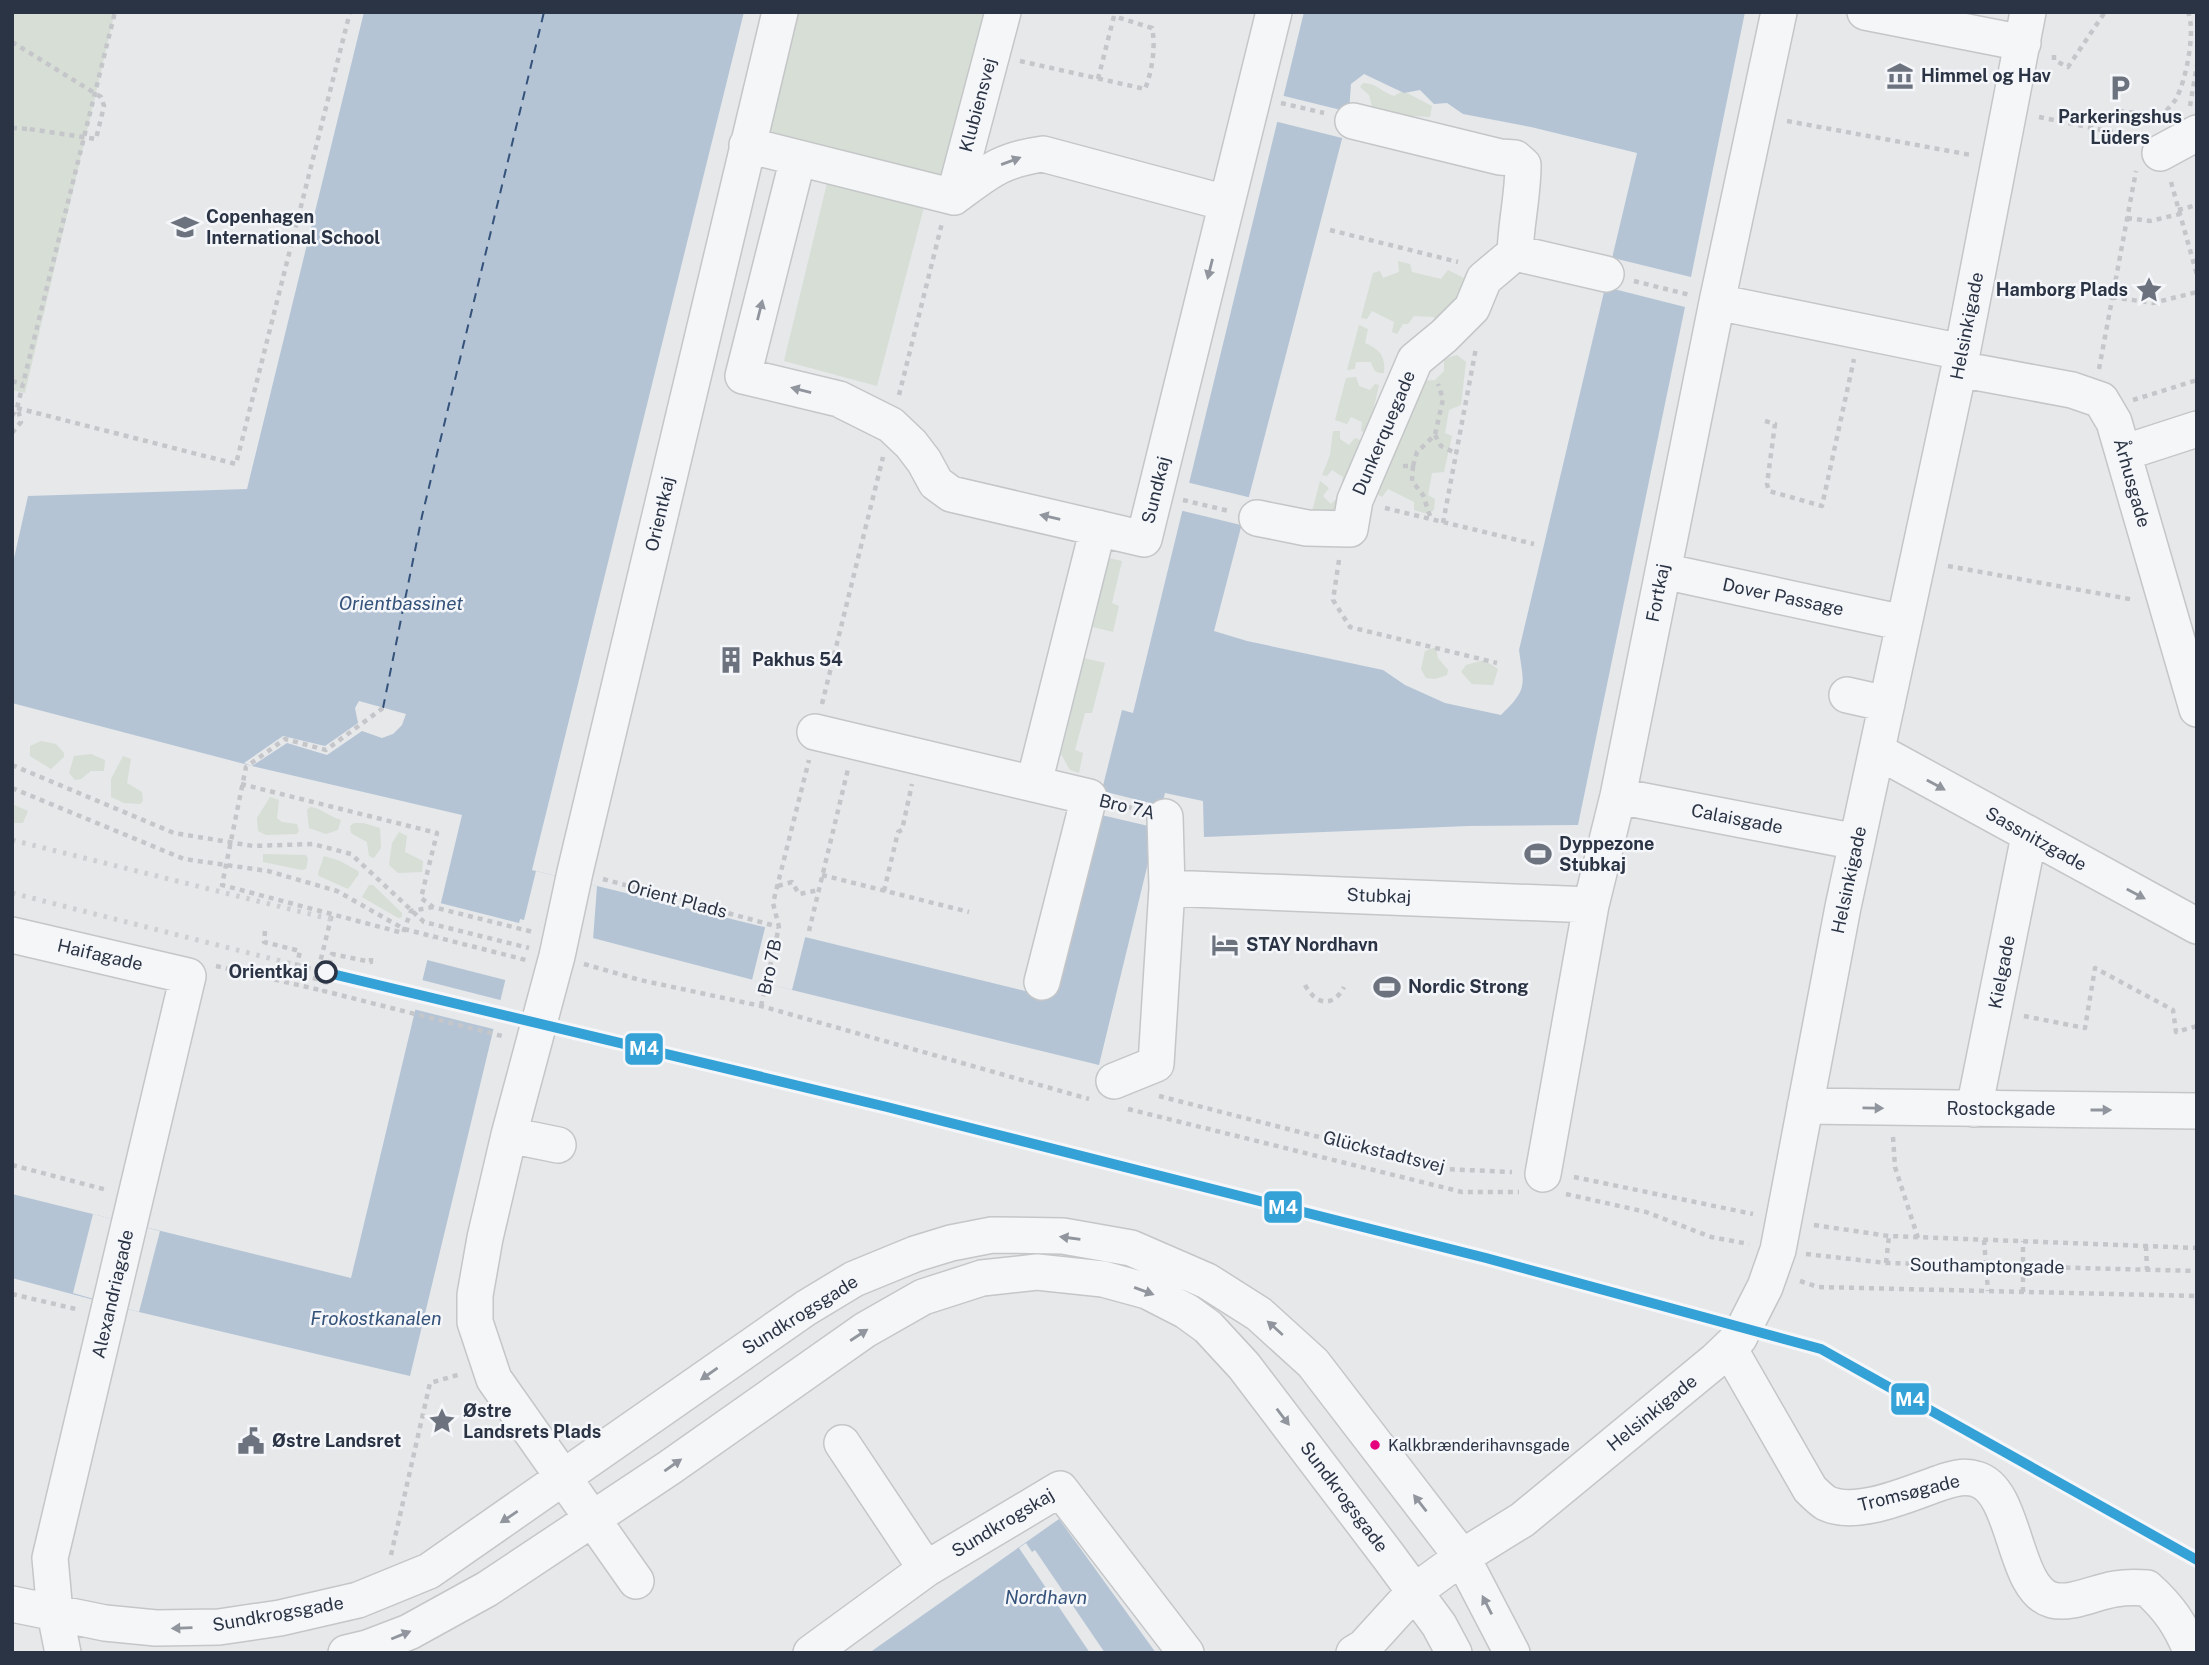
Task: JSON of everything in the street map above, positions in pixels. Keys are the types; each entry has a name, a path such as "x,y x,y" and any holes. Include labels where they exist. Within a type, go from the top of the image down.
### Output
{"street":[{"name":"Orientkaj","path":"636,1581 565,1478 511,1407 494,1379 475,1322 475,1295 509,1135 541,947 575,872 780,12"},
{"name":"Klubiensvej","path":"954,197 1003,12"},
{"name":"Sundkaj","path":"798,158 743,376 839,399 891,425 911,444 936,483 951,494 1144,539 1274,12"},
{"name":"Fortkaj","path":"1543,1186 1591,905 1618,796 1717,302 1759,116 1779,12"},
{"path":"1865,12 2025,27"},
{"name":"Helsinkigade","path":"1354,1653 1364,1647 1414,1592 1462,1557 1521,1520 1729,1348 1739,1338 1765,1287 1777,1246 1857,842 1960,361 2025,27"},
{"path":"1353,121 1500,157 1515,158 1523,165 1523,191 1517,220 1515,253 1606,274"},
{"path":"2149,159 2193,123"},
{"path":"747,145 954,197 994,167 1017,158 1043,154 1226,203"},
{"name":"Dunkerquegade","path":"1352,515 1415,360 1472,308 1484,279 1515,253"},
{"path":"1717,302 1861,331 1960,361 2071,390 2100,403"},
{"name":"Århusgade","path":"2100,403 2114,422 2167,606 2187,638 2197,709"},
{"path":"2123,453 2197,429"},
{"path":"1257,518 1307,528 1352,515"},
{"path":"1034,783 1098,528"},
{"name":"Dover Passage","path":"1662,571 1904,624"},
{"path":"1847,695 1887,704"},
{"path":"816,732 1088,797 1042,982"},
{"name":"Sassnitzgade","path":"1877,751 2197,926"},
{"name":"Calaisgade","path":"1618,796 1857,842"},
{"path":"1114,1097 1156,1064 1167,888 1165,817"},
{"name":"Kielgade","path":"1974,1109 2029,836"},
{"name":"Stubkaj","path":"1167,888 1591,905"},
{"name":"Haifagade","path":"12,935 188,976"},
{"name":"Alexandriagade","path":"63,1653 55,1613 50,1558 188,976"},
{"name":"Rostockgade","path":"1805,1106 2197,1111"},
{"path":"509,1135 558,1145"},
{"name":"Sundkrogsgade","path":"12,1605 105,1623 156,1628 219,1627 358,1600 429,1571 730,1360 854,1279 915,1254 951,1243 992,1235 1063,1236 1131,1248 1207,1280 1259,1314 1312,1363 1462,1557 1511,1653"},
{"name":"Sundkrogsgade","path":"346,1653 409,1632 486,1589 594,1519 865,1330 923,1297 982,1278 1037,1272 1103,1279 1147,1291 1186,1311 1209,1327 1244,1366 1414,1592 1454,1653"},
{"name":"Tromsøgade","path":"1729,1348 1810,1489 1826,1503 1845,1508 1867,1506 1955,1478 1973,1478 1987,1483 1997,1496 2031,1581 2040,1594 2054,1600 2069,1601 2115,1588 2147,1588 2180,1623 2192,1653"},
{"path":"842,1443 926,1569"},
{"name":"Sundkrogskaj","path":"811,1653 926,1569 1060,1489 1186,1653"}],"path":[{"path":"12,416 17,408 115,12"},
{"path":"17,408 236,464 350,12"},
{"path":"2054,60 2068,67 2105,12"},
{"path":"2119,111 2161,116 2176,100 2191,43 2192,24 2188,12"},
{"path":"991,55 1098,79 1145,89 1151,75 1152,28 1115,14 1098,79"},
{"path":"12,42 101,97 104,106 96,139 12,128"},
{"path":"2193,123 2197,65"},
{"path":"1253,96 1353,121"},
{"path":"2009,110 2153,141 2127,218 2112,297 2100,403 2197,380"},
{"path":"1759,116 2000,161"},
{"path":"2149,159 2165,162 2197,275"},
{"name":"Bro 7B","path":"761,1006 779,927 773,903 777,886 939,232 954,197"},
{"path":"2127,218 2150,220 2197,205"},
{"path":"1330,229 1467,264 1479,291"},
{"path":"1606,274 1717,302"},
{"path":"2112,297 2153,303 2197,292"},
{"path":"1765,421 1775,424 1767,484 1769,491 1822,506 1861,331"},
{"path":"1443,523 1476,344"},
{"path":"12,381 23,384"},
{"path":"12,433 22,422 17,408"},
{"path":"1435,435 1441,446 1457,454"},
{"path":"1413,466 1412,481 1423,495 1432,520"},
{"path":"1180,499 1257,518"},
{"path":"1497,663 1350,627 1333,600 1339,561 1352,515 1432,520 1534,544"},
{"path":"1918,560 2167,606"},
{"path":"383,708 326,750 285,739 246,767 222,886 402,933 407,929 411,911"},
{"path":"810,931 855,741"},
{"path":"884,891 898,832 902,830 918,756"},
{"path":"12,765 174,833 253,846 313,845 351,854 424,922 541,947"},
{"path":"242,784 437,833 421,898 433,907 639,980 761,1006 1114,1097 1462,1192 1543,1186 1646,1212 1711,1237 1777,1246 1889,1236 2197,1248"},
{"path":"12,788 184,859 268,871 337,891 407,929 541,947"},
{"name":"Bro 7A","path":"1088,797 1165,817"},
{"name":"Orient Plads","path":"575,872 779,927"},
{"path":"822,875 969,912"},
{"path":"777,886 792,882 799,894 819,890"},
{"path":"411,911 433,907"},
{"path":"316,979 332,914"},
{"path":"265,931 264,942 300,951 295,974 326,981"},
{"path":"324,991 332,954 371,962 372,958"},
{"path":"188,976 201,962 507,1038"},
{"path":"1994,1010 2085,1028 2095,968 2173,1010 2176,1032 2197,1026"},
{"path":"1305,985 1311,996 1321,1001 1331,1001 1340,996 1344,987"},
{"name":"Glückstadtsvej","path":"1114,1097 1140,1092 1444,1169 1543,1186 1569,1176 1777,1246"},
{"path":"1891,1108 1895,1167 1918,1237"},
{"path":"12,1165 134,1204"},
{"path":"1886,1263 1889,1236"},
{"path":"1984,1240 1987,1291"},
{"path":"2023,1241 2023,1292"},
{"path":"1777,1246 1818,1287 2197,1296"},
{"name":"Southamptongade","path":"1777,1246 1886,1263 2197,1271"},
{"path":"2146,1246 2147,1270"},
{"path":"12,1294 108,1310"},
{"path":"383,1590 430,1383 489,1365"}],"shaded area":[{"path":"12,12 115,12 25,393 12,390"},
{"path":"791,12 989,12 947,178 762,133"},
{"path":"1363,83 1372,84 1394,96 1403,91 1432,106 1430,117 1374,114 1369,95 1360,87"},
{"path":"827,183 924,207 877,386 784,361"},
{"path":"1398,261 1410,264 1412,272 1441,279 1448,270 1464,278 1461,294 1435,325 1434,317 1414,316 1408,324 1403,324 1397,334 1392,332 1394,322 1372,311 1367,319 1361,318 1373,273 1380,271 1383,278 1399,272"},
{"path":"1359,325 1368,329 1365,343 1380,354 1384,362 1384,373 1378,373 1371,362 1356,362 1355,369 1347,370"},
{"path":"1457,355 1466,362 1461,405 1449,410 1445,433 1452,436 1444,472 1432,473 1428,495 1435,499 1434,510 1427,514 1414,510 1414,502 1388,489 1382,497 1371,491 1423,381 1435,380 1444,371 1444,359"},
{"path":"1356,377 1359,386 1370,390 1375,384 1379,385 1368,433 1361,431 1362,422 1351,417 1347,424 1335,420 1346,378"},
{"path":"1333,431 1340,431 1340,439 1349,445 1355,438 1363,441 1346,490 1341,486 1343,477 1332,470 1327,476 1322,475 1330,455"},
{"path":"1320,481 1329,488 1323,496 1331,504 1338,497 1336,510 1311,516"},
{"path":"1109,558 1122,561 1112,603 1119,606 1113,632 1093,627"},
{"path":"1436,647 1438,658 1448,670 1447,675 1435,679 1426,678 1421,669 1425,651"},
{"path":"1084,658 1105,663 1092,713 1085,713 1075,750 1083,753 1079,773 1070,770 1061,754"},
{"path":"1484,660 1498,669 1493,685 1472,684 1461,672 1466,665"},
{"path":"41,741 56,744 64,753 64,757 51,769 30,756 30,746"},
{"path":"91,754 105,760 104,771 91,771 75,780 69,773 74,756"},
{"path":"123,756 131,759 127,783 142,792 143,801 140,804 124,803 111,797 111,779"},
{"path":"270,797 279,800 277,818 282,822 297,824 297,834 266,835 258,831 257,818"},
{"path":"12,804 28,811 23,823 12,823"},
{"path":"310,807 341,820 338,830 326,834 309,828 307,810"},
{"path":"354,823 380,828 381,848 374,858 369,856 367,842 351,833 350,826"},
{"path":"399,832 407,836 405,852 423,861 422,872 398,873 389,865 392,843"},
{"path":"263,854 306,855 306,869 263,862"},
{"path":"324,856 358,871 359,874 348,889 319,876"},
{"path":"369,885 373,885 402,913 402,917 398,918 362,897"}],"water":[{"path":"364,12 744,12 532,870 1050,997 1122,710 1133,713 1304,12 1762,12 1592,839 1204,837 1203,801 1165,793 1099,1065 792,990 520,919 410,1376 139,1312 12,1278 12,1194 351,1278 462,815 252,766 12,703 12,567 28,496 247,489","holes":["1364,74 1404,93 1420,90 1434,104 1447,103 1463,114 1531,127 1637,153 1519,650 1522,686 1516,699 1501,715 1445,703 1405,685 1383,670 1247,641 1214,631 1349,112 1351,84"]},
{"name":"Nordhavn","path":"1059,1519 1156,1653 869,1653"}],"pier":[{"path":"1745,12 1763,12 1591,842 1554,842 1559,852 1558,862 1552,870 1541,874 1529,870 1520,862 1515,852 1516,842 1204,840 1204,837 1468,826 1578,825 1685,307 1602,286 1609,257 1691,277"},
{"path":"1280,95 1353,113 1346,139 1274,121"},
{"path":"1186,482 1252,498 1245,526 1179,510"},
{"path":"359,701 406,714 402,725 393,734 382,738 362,731 327,755 287,743 252,766 244,763 283,736 325,746 358,723 355,708"},
{"path":"1102,791 1162,806 1157,828 1097,814"},
{"path":"536,871 597,886 593,940 522,924 509,981 427,960 422,980 504,1001 497,1030 413,1009 428,941 432,941 440,903 523,924"},
{"path":"766,924 806,934 792,990 752,980"},
{"path":"93,1214 160,1231 139,1312 73,1293"},
{"path":"1026,1543 1032,1552 1035,1550 1105,1653 1090,1653 1019,1548"}],"ferry route":[{"path":"383,708 422,516 544,12"}],"railway":[{"path":"12,840 338,921"},
{"path":"12,893 324,972"}],"transit line":[{"name":"M4","path":"324,972 887,1107 1486,1258 1821,1349 2197,1560"}],"place":[{"name":"Himmel og Hav","path":"1900,76"},
{"name":"Parkeringshus Lüders","path":"2120,88"},
{"name":"Copenhagen International School","path":"185,227"},
{"name":"Hamborg Plads","path":"2149,290"},
{"name":"Pakhus 54","path":"731,660"},
{"name":"Dyppezone Stubkaj","path":"1538,854"},
{"name":"STAY Nordhavn","path":"1225,945"},
{"name":"Orientkaj","path":"326,972"},
{"name":"Nordic Strong","path":"1387,987"},
{"name":"Østre Landsrets Plads","path":"442,1421"},
{"name":"Østre Landsret","path":"251,1441"},
{"name":"Kalkbrænderihavnsgade","path":"1375,1445"}],"water label":[{"name":"Orientbassinet","path":"401,603"},
{"name":"Frokostkanalen","path":"376,1318"}]}
